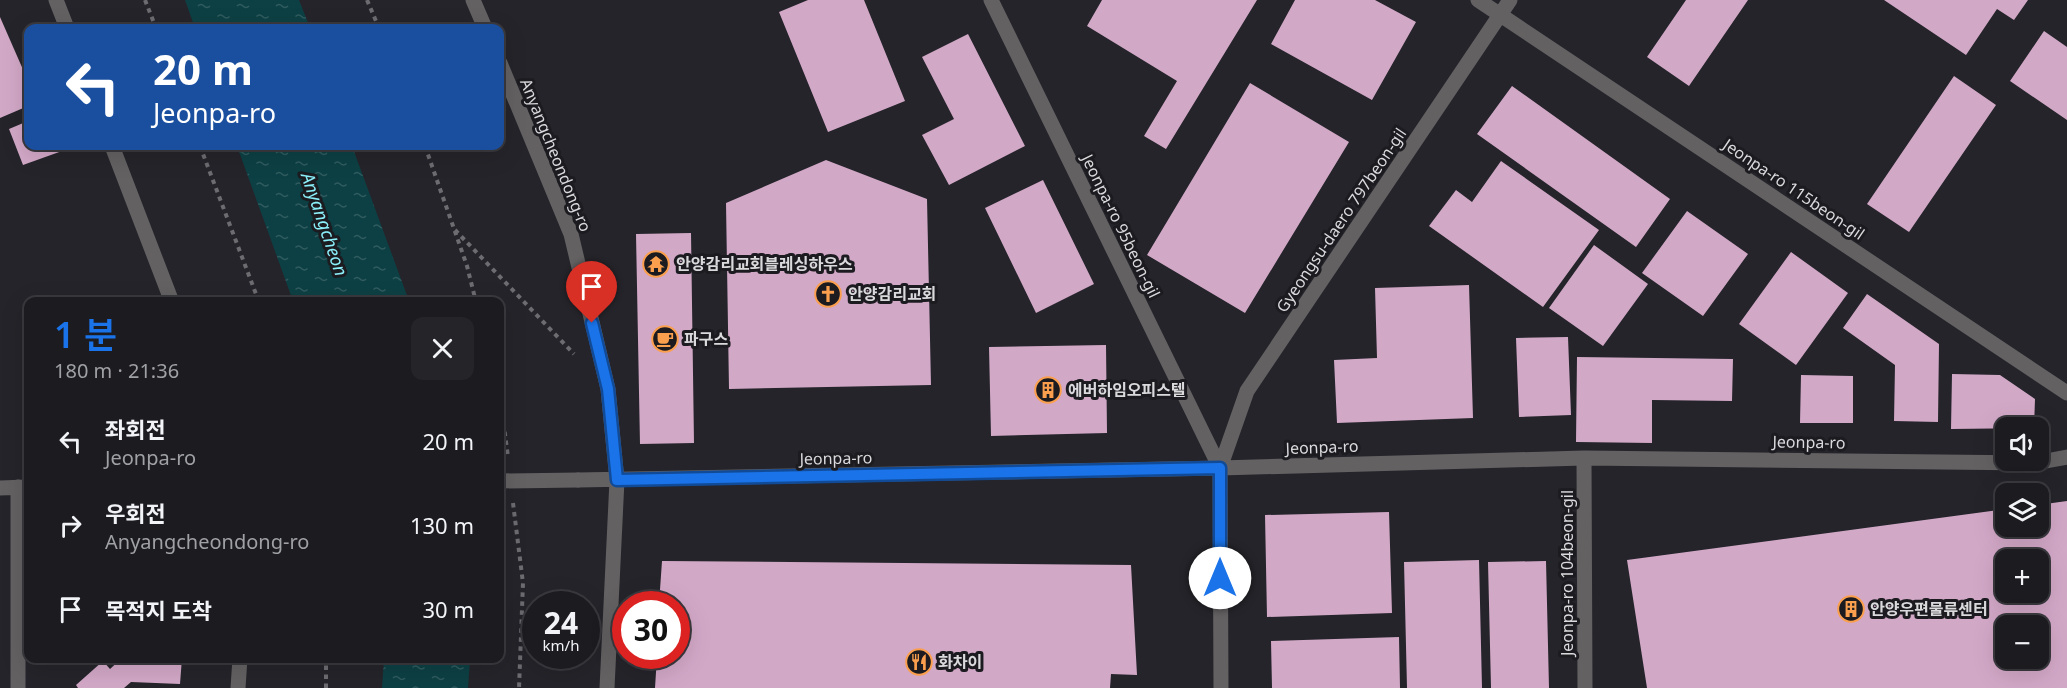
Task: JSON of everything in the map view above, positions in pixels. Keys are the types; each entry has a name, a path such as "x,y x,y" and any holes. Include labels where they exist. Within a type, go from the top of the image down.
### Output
{"street":[{"path":"56,0 65,24"},
{"path":"473,0 483,24"},
{"name":"Jeonpa-ro 95beon-gil","path":"991,0 1220,468"},
{"name":"Jeonpa-ro 115beon-gil","path":"1478,0 2067,393"},
{"name":"Gyeongsu-daero 797beon-gil","path":"1220,468 1248,391 1510,0"},
{"name":"Anyangcheondong-ro","path":"504,73 571,234 608,389 617,480 607,688"},
{"path":"114,150 169,297"},
{"name":"Jeonpa-ro","path":"504,481 1220,468 1584,458 2035,463 2067,457"},
{"name":"Jeonpa-ro 104beon-gil","path":"1584,458 1585,688"},
{"path":"1220,468 1221,688"},
{"path":"0,488 23,487 18,688"},
{"path":"238,688 240,663"}],"path":[{"path":"145,0 154,24"},
{"path":"367,0 377,24"},
{"path":"202,150 257,297"},
{"path":"426,150 467,266 475,297"},
{"path":"454,230 576,355"},
{"path":"504,428 508,459"},
{"path":"512,493 523,584 519,688"},
{"path":"326,663 326,688"}],"water":[{"path":"185,0 299,0 308,24 194,24"},
{"name":"Anyangcheon","path":"238,150 353,150 408,297 292,297"},
{"path":"384,663 470,663 468,688 382,688"}],"building":[{"path":"808,0 864,0 905,101 828,132 779,12"},
{"path":"1102,0 1257,0 1166,149 1144,136 1177,81 1087,26"},
{"path":"1295,0 1375,0 1416,22 1372,100 1271,44"},
{"path":"1686,0 1748,0 1689,86 1647,57"},
{"path":"1884,0 2028,0 2014,20 1997,9 1966,55"},
{"path":"0,17 24,72 24,108 0,118"},
{"path":"2044,31 2067,47 2067,120 2010,81"},
{"path":"968,34 1025,146 949,185 922,135 954,119 922,57"},
{"path":"1954,76 1996,105 1909,232 1867,204"},
{"path":"1250,83 1349,142 1245,313 1147,255"},
{"path":"1512,86 1670,199 1636,247 1477,134"},
{"path":"24,123 24,150 65,150 23,165 9,129"},
{"name":"안양감리교회","path":"826,160 927,199 931,385 729,389 726,203"},
{"path":"1501,161 1599,230 1543,307 1429,226 1456,190 1472,202"},
{"path":"1043,180 1094,284 1036,313 985,208"},
{"path":"1687,211 1748,254 1703,316 1642,273"},
{"name":"파구스","path":"691,233 694,443 640,444 636,234"},
{"path":"1594,245 1648,284 1603,346 1549,308"},
{"path":"1791,252 1848,293 1796,365 1739,324"},
{"path":"1469,285 1473,418 1337,423 1334,360 1377,358 1375,288"},
{"path":"1867,294 1939,344 1938,422 1894,421 1895,365 1843,328"},
{"path":"1568,337 1571,415 1519,417 1516,338"},
{"name":"에버하임오피스텔","path":"1106,345 1107,433 991,436 989,347"},
{"path":"1577,357 1733,359 1732,401 1652,400 1652,443 1576,442"},
{"path":"1952,374 2000,375 2035,399 2034,417 1995,417 1995,428 1951,429"},
{"path":"1801,375 1853,376 1853,423 1800,423"},
{"name":"안양우편물류센터","path":"2067,501 2067,688 1647,688 1627,560 1995,510 1995,537 2049,537 2049,503"},
{"path":"1389,512 1392,613 1267,617 1265,515"},
{"path":"1479,560 1482,688 1407,688 1404,562"},
{"path":"662,561 1131,565 1137,675 1111,674 1110,688 655,688 656,669 690,669 690,591 660,591"},
{"path":"1546,561 1549,688 1491,688 1488,562"},
{"path":"1399,637 1400,688 1272,688 1271,641"},
{"path":"101,663 105,663 110,669 117,663 182,663 180,684 131,682 124,688 78,688 76,685"}],"place":[{"name":"안양감리교회블레싱하우스","path":"656,264"},
{"name":"안양감리교회","path":"828,294"},
{"name":"파구스","path":"665,339"},
{"name":"에버하임오피스텔","path":"1048,390"},
{"name":"안양우편물류센터","path":"1851,609"},
{"name":"화차이","path":"919,662"}],"route":[{"path":"592,323 608,389 617,480 1220,468 1220,578"}]}
